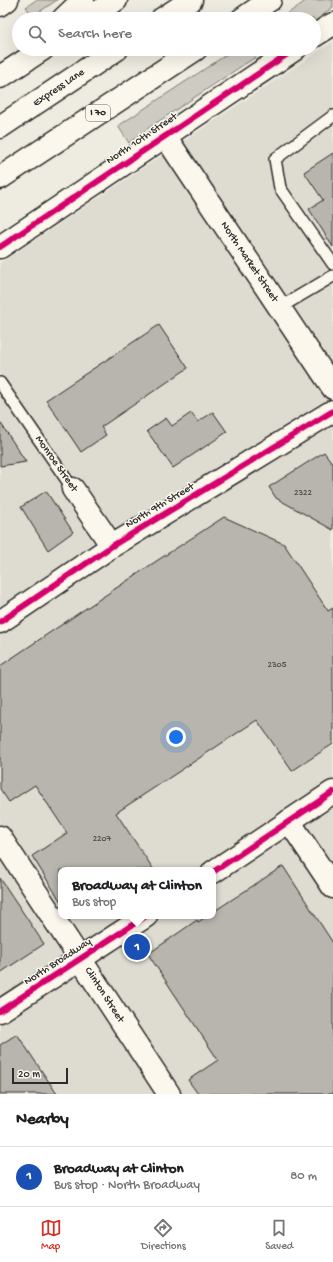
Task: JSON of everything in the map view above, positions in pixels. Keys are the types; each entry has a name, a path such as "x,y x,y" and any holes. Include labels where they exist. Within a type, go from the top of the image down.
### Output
{"main road":[{"path":"70,12 83,0"},
{"path":"98,12 116,0"},
{"path":"173,12 191,0"},
{"path":"252,12 270,0"},
{"path":"321,32 333,24"},
{"path":"0,77 28,56"},
{"name":"Express Lane","path":"0,127 106,56"},
{"name":"I 70","path":"0,178 185,56"},
{"name":"North 10th Street","path":"0,247 284,56"},
{"name":"North Market Street","path":"164,136 333,388"},
{"name":"North 9th Street","path":"0,622 112,546 333,412"},
{"name":"Monroe Street","path":"73,489 112,546"},
{"path":"216,870 333,792"},
{"path":"289,821 333,887"},
{"name":"Clinton Street","path":"0,837 169,1094"},
{"name":"North Broadway","path":"0,1011 141,919"}],"lane":[{"path":"333,116 275,159 280,188 333,264"},
{"path":"279,308 333,276"},
{"name":"Monroe Street","path":"0,383 73,489"}],"shaded area":[{"path":"36,0 57,0 39,12 30,12 26,7"},
{"path":"307,0 333,0 333,7 321,16 321,12 290,12"},
{"path":"333,42 333,1094 0,1094 0,263 312,56 321,56 321,50"},
{"path":"224,56 258,56 141,133 129,143 118,126"}],"building":[{"path":"333,153 333,247 309,209 323,200 304,172"},
{"path":"159,325 188,368 101,427 106,435 81,452 46,400"},
{"path":"213,412 227,432 173,468 147,431 166,418 172,426 191,413 198,422"},
{"path":"0,422 26,462 0,466"},
{"path":"324,452 333,464 333,530 276,498 269,487"},
{"path":"46,491 73,532 48,550 21,507"},
{"path":"224,517 284,544 328,611 333,608 333,744 292,771 257,720 116,813 152,867 58,867 58,897 32,856 67,833 35,785 9,802 0,789 0,666"},
{"path":"283,866 333,943 333,1094 198,1094 188,1080 218,1060 148,954 197,920 198,922 202,919 216,919 216,910"},
{"path":"0,878 44,944 0,973"},
{"path":"17,1034 57,1094 0,1094 0,1045"}],"cycle path":[{"path":"0,247 285,56"},
{"path":"0,622 112,546 333,411"},
{"path":"216,870 333,792"},
{"path":"0,1011 141,919"}],"place":[{"name":"Broadway at Clinton","path":"137,947"}]}
